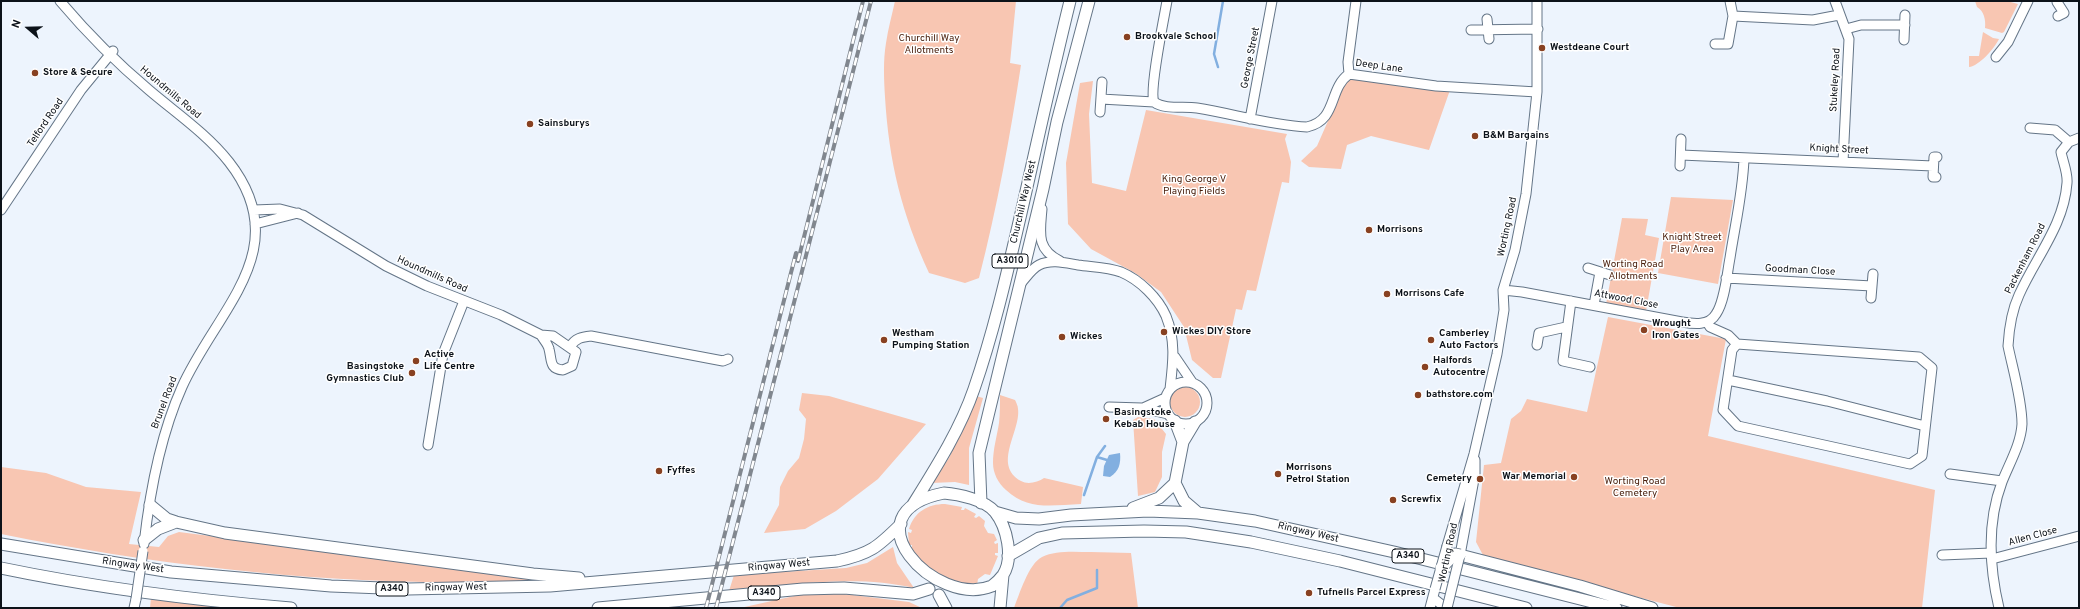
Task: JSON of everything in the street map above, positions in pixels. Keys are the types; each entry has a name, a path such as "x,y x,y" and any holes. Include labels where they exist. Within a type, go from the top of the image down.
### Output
{"main road":[{"name":"Churchill Way West","path":"901,524 907,512 936,468 974,389 1002,296 1070,1"},
{"name":"Churchill Way West","path":"981,503 979,453 1018,287 1043,189 1056,122 1089,1"},
{"path":"1172,417 1183,442"},
{"path":"1124,512 1159,498 1175,484 1183,442 1195,422"},
{"path":"1175,484 1184,501 1198,513"},
{"path":"912,506 923,498 944,493 966,496 995,512 1007,537 1008,556 1003,575 1000,608"},
{"path":"150,505 167,519 225,533 533,574 609,581"},
{"name":"Ringway West","path":"995,512 1016,518 1039,519 1124,512 1198,513 1270,524 1394,552 1616,608"},
{"path":"144,545 162,527 176,522"},
{"path":"901,524 901,550 904,560 912,574"},
{"name":"Ringway West","path":"1,544 171,572 331,586 408,589 550,586 837,561 872,550 886,540 901,524"},
{"name":"Ringway West","path":"1008,556 1039,538 1062,533 1144,531 1186,532 1251,542 1340,561 1526,608"},
{"path":"1441,568 1455,554 1580,586 1652,608"},
{"path":"1,568 56,580 203,601 291,608"},
{"path":"939,595 958,599 971,599 988,590 1003,575"},
{"name":"A340","path":"598,608 803,589 850,588 914,594 924,586 939,595"},
{"path":"939,595 946,608"},
{"path":"636,608 674,602"}],"street":[{"name":"Houndmills Road","path":"60,1 112,53 220,152 243,183 254,210 256,224"},
{"path":"1154,102 1155,77 1167,1"},
{"name":"George Street","path":"1250,119 1272,1"},
{"path":"1349,74 1348,62 1356,1"},
{"name":"Worting Road","path":"1430,608 1474,454 1498,347 1504,310 1503,290 1515,250 1526,194 1537,92 1537,1"},
{"path":"1715,44 1728,44 1733,16 1730,1"},
{"name":"Stukeley Road","path":"1835,1 1849,39 1843,162"},
{"path":"2056,2 2064,13 2058,16"},
{"path":"1996,57 2008,42 2027,3"},
{"path":"1733,16 1813,20 1839,15"},
{"path":"1904,40 1905,15"},
{"path":"1487,19 1489,39"},
{"path":"1846,29 1862,25 1905,25"},
{"path":"1471,30 1538,29"},
{"name":"Telford Road","path":"1,210 81,90 112,53"},
{"name":"Deep Lane","path":"1101,99 1154,102 1162,106 1196,108 1250,119 1299,126 1315,125 1320,122 1330,110 1339,84 1349,74 1436,86 1537,92"},
{"path":"1100,112 1102,82"},
{"path":"2030,128 2055,130 2069,142 2079,138"},
{"path":"1680,166 1681,139"},
{"name":"Packenham Road","path":"2000,608 1992,556 1991,534 1994,504 2016,447 2022,425 2008,346 2009,334 2019,296 2054,230 2061,212 2067,181 2061,152 2069,142"},
{"name":"Knight Street","path":"1681,154 1843,162 1935,161 1933,177 1936,177"},
{"path":"1737,344 1732,350 1723,410 1738,426 1910,464 1922,456 1932,368 1919,357 1737,344 1728,335 1710,327 1707,322 1716,314 1726,278 1743,184 1744,158"},
{"path":"1043,189 1040,241 1052,257 1062,262"},
{"name":"Houndmills Road","path":"254,210 280,209 298,213 309,218 386,266 464,301 500,315 541,335 553,336 570,347"},
{"path":"256,224 298,213"},
{"name":"Brunel Road","path":"135,605 154,473 171,416 194,363 243,283 253,254 256,224"},
{"path":"1018,287 1033,268 1040,264 1062,262 1120,272 1141,284 1155,299 1166,316 1171,333 1175,357 1170,389 1165,398 1165,405 1172,417"},
{"path":"1588,268 1610,274"},
{"path":"1594,305 1600,272"},
{"path":"1872,298 1873,274"},
{"name":"Goodman Close","path":"1726,278 1872,286"},
{"name":"Attwood Close","path":"1503,290 1694,324 1707,322"},
{"path":"428,444 437,382 444,349 464,301"},
{"path":"1570,301 1563,362 1590,367"},
{"path":"1537,345 1539,333 1566,327"},
{"path":"541,335 549,348 551,364 557,369 563,370 572,366 576,352 570,347 573,342 579,338 591,336 723,361 728,358"},
{"path":"1175,357 1192,382"},
{"path":"1728,380 1827,401 1925,426"},
{"path":"1109,407 1142,408 1172,417 1188,424 1195,422 1205,413 1208,405 1207,398 1199,385 1192,382 1180,382 1170,389"},
{"path":"1142,408 1165,398"},
{"name":"Worting Road","path":"1433,598 1447,608 1460,555 1475,474 1474,454"},
{"path":"1950,474 2002,481"},
{"name":"Allen Close","path":"1992,556 2079,536"},
{"path":"1942,555 1992,556"}],"green space":[{"name":"Churchill Way Allotments","path":"895,1 1016,1 1010,63 1021,65 1008,146 992,225 979,278 965,283 929,273 911,230 898,188 887,121 884,77 884,56"},
{"path":"1975,1 2007,1 2018,4 2004,32 2002,33 1985,28 1984,16 1977,7"},
{"path":"1983,32 1993,38 1999,39 1986,56 1977,64 1969,67 1969,56 1979,56"},
{"path":"1370,79 1450,90 1429,150 1371,136 1347,145 1341,169 1309,167 1301,161 1317,146 1346,80"},
{"name":"King George V Playing Fields","path":"1093,81 1089,114 1092,183 1126,191 1146,110 1287,134 1285,139 1291,162 1289,183 1282,182 1256,291 1247,290 1242,310 1236,309 1221,378 1213,378 1192,360 1184,327 1161,292 1135,273 1091,249 1068,224 1066,163 1080,83"},
{"name":"Knight Street Play Area","path":"1671,197 1733,200 1718,284 1658,273"},
{"name":"Worting Road Allotments","path":"1622,218 1648,219 1645,235 1659,238 1646,311 1606,304"},
{"name":"Worting Road Cemetery","path":"1608,317 1726,339 1708,436 1935,490 1922,608 1680,608 1484,557 1476,542 1484,465 1501,463 1511,419 1521,411 1527,399 1587,412"},
{"path":"1185,387 1196,391 1200,402 1196,413 1185,417 1174,413 1170,402 1174,391"},
{"path":"802,393 829,396 926,424 878,479 836,511 805,529 764,533 779,505 780,487 788,471 799,458 804,439 806,419 799,410"},
{"path":"1000,395 1015,400 1018,408 1018,418 1008,457 1009,466 1013,474 1021,481 1027,483 1036,482 1044,478 1083,487 1081,504 1051,506 1032,504 1014,497 996,478 993,463 994,448 999,423"},
{"path":"976,396 983,398 969,448 969,485 955,482 931,483 949,458"},
{"path":"1138,417 1154,419 1166,434 1162,452 1162,477 1155,492 1138,496 1133,420"},
{"path":"1,467 46,473 86,487 141,492 129,544 159,547 168,536 179,532 539,578 539,580 404,582 269,574 134,557 1,534"},
{"path":"945,504 962,507 961,510 964,510 965,508 976,514 974,517 976,518 979,516 985,521 984,526 988,533 994,534 997,540 994,542 995,544 998,543 998,553 995,553 995,555 998,556 990,575 985,574 978,579 977,585 943,586 909,548 912,547 912,545 909,545 908,532 911,533 912,530 909,529 914,518 927,507"},
{"path":"893,547 897,563 914,588 892,584 846,581 729,591 734,575 846,568 867,563"},
{"path":"1053,553 1131,553 1138,608 1014,608 1025,580 1037,560"},
{"path":"828,592 909,602 922,608 740,608 808,593"},
{"path":"151,598 241,608 150,608"}],"water":[{"path":"1120,453 1120,464 1116,472 1110,477 1103,476 1104,466 1109,455"}],"waterway":[{"path":"1218,67 1214,54 1223,1"},
{"path":"1084,495 1097,457 1105,446"},
{"path":"1097,457 1107,460"},
{"path":"1060,608 1067,600 1097,588 1097,570"}],"railway":[{"path":"798,261 863,1"},
{"path":"716,608 871,1"},
{"path":"706,608 796,253"}],"place":[{"name":"Brookvale School","path":"1127,37"},
{"name":"Westdeane Court","path":"1542,48"},
{"name":"Store & Secure","path":"35,73"},
{"name":"Sainsburys","path":"530,124"},
{"name":"B&M Bargains","path":"1475,136"},
{"name":"Morrisons","path":"1369,230"},
{"name":"Morrisons Cafe","path":"1387,294"},
{"name":"Wrought Iron Gates","path":"1644,330"},
{"name":"Wickes DIY Store","path":"1164,332"},
{"name":"Wickes","path":"1062,337"},
{"name":"Westham Pumping Station","path":"884,340"},
{"name":"Camberley Auto Factors","path":"1431,340"},
{"name":"Active Life Centre","path":"416,361"},
{"name":"Halfords Autocentre","path":"1425,367"},
{"name":"Basingstoke Gymnastics Club","path":"412,373"},
{"name":"bathstore.com","path":"1418,395"},
{"name":"Basingstoke Kebab House","path":"1106,419"},
{"name":"Fyffes","path":"659,471"},
{"name":"Morrisons Petrol Station","path":"1278,474"},
{"name":"War Memorial","path":"1574,477"},
{"name":"Cemetery","path":"1480,479"},
{"name":"Screwfix","path":"1393,500"},
{"name":"Tufnells Parcel Express","path":"1309,593"}]}
